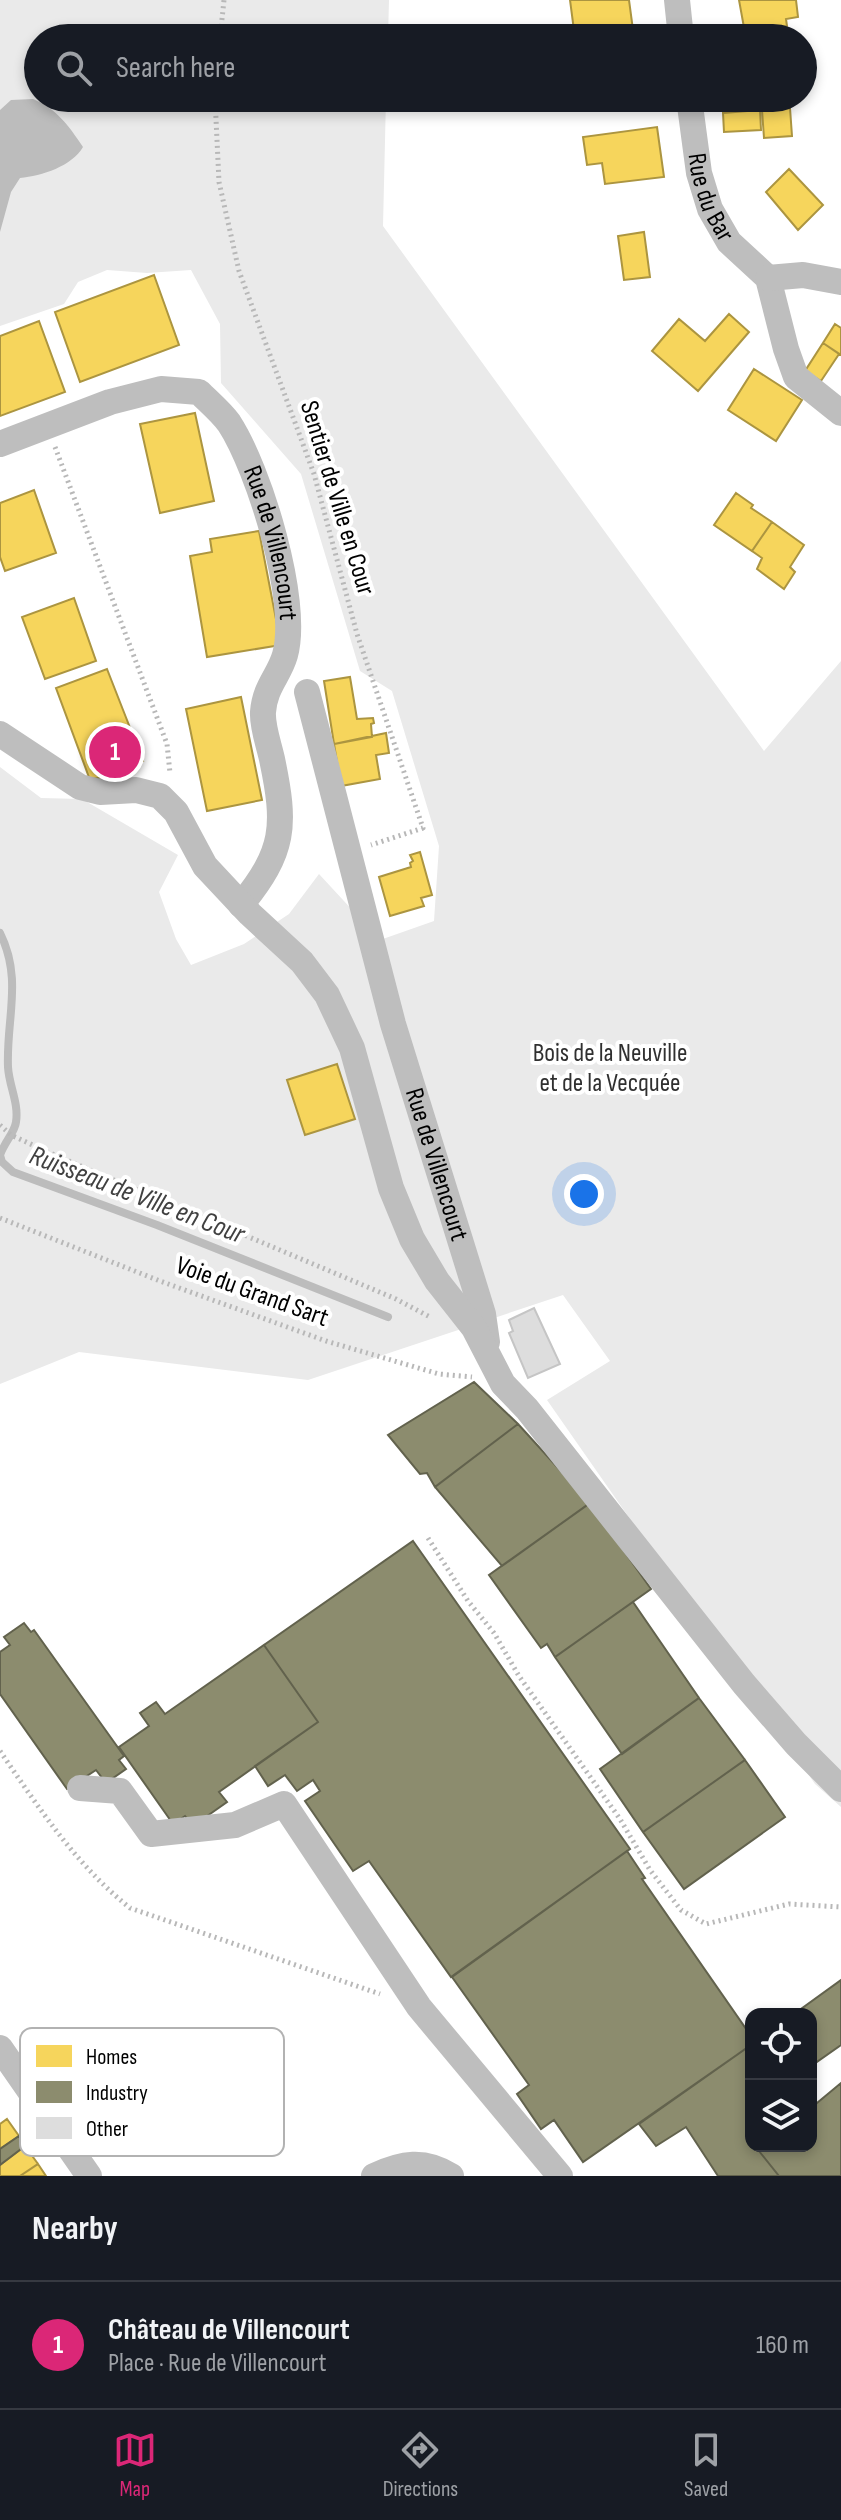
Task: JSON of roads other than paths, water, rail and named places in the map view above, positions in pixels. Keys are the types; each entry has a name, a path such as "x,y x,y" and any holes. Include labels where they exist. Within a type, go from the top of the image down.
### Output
{"street":[{"path":"677,0 680,24"},
{"name":"Rue du Bar","path":"691,112 699,173 710,209 729,242 768,278"},
{"path":"841,282 803,275 768,278 796,377 841,413"},
{"name":"Rue de Villencourt","path":"0,444 110,402 161,389 199,392 228,422 257,482 285,589 287,620 285,655 268,688 263,715 280,795 281,827 275,855 241,905"},
{"name":"Rue de Villencourt","path":"307,692 334,806 393,1024 483,1314 493,1364"},
{"name":"Rue de Villencourt","path":"0,734 80,787 100,792 136,790 160,796 176,812 205,866 302,962 327,995 352,1048 391,1188 412,1239 437,1281 474,1328 503,1384 527,1409 744,1684 796,1744 841,1789"},
{"path":"80,1788 120,1791 151,1834 235,1825 284,1804 419,2007 560,2176"},
{"path":"0,2048 20,2077"},
{"path":"75,2156 89,2176"},
{"path":"374,2176 397,2165 435,2166 451,2176"}],"waterway":[{"name":"Ruisseau de Ville en Cour","path":"0,933 11,967 8,1067 17,1115 14,1130 0,1155 2,1162 13,1172 157,1225 388,1317"}],"place":[{"name":"Château de Villencourt","path":"115,752"}],"park label":[{"name":"Bois de la Neuville et de la Vecquée","path":"610,1068"}]}
